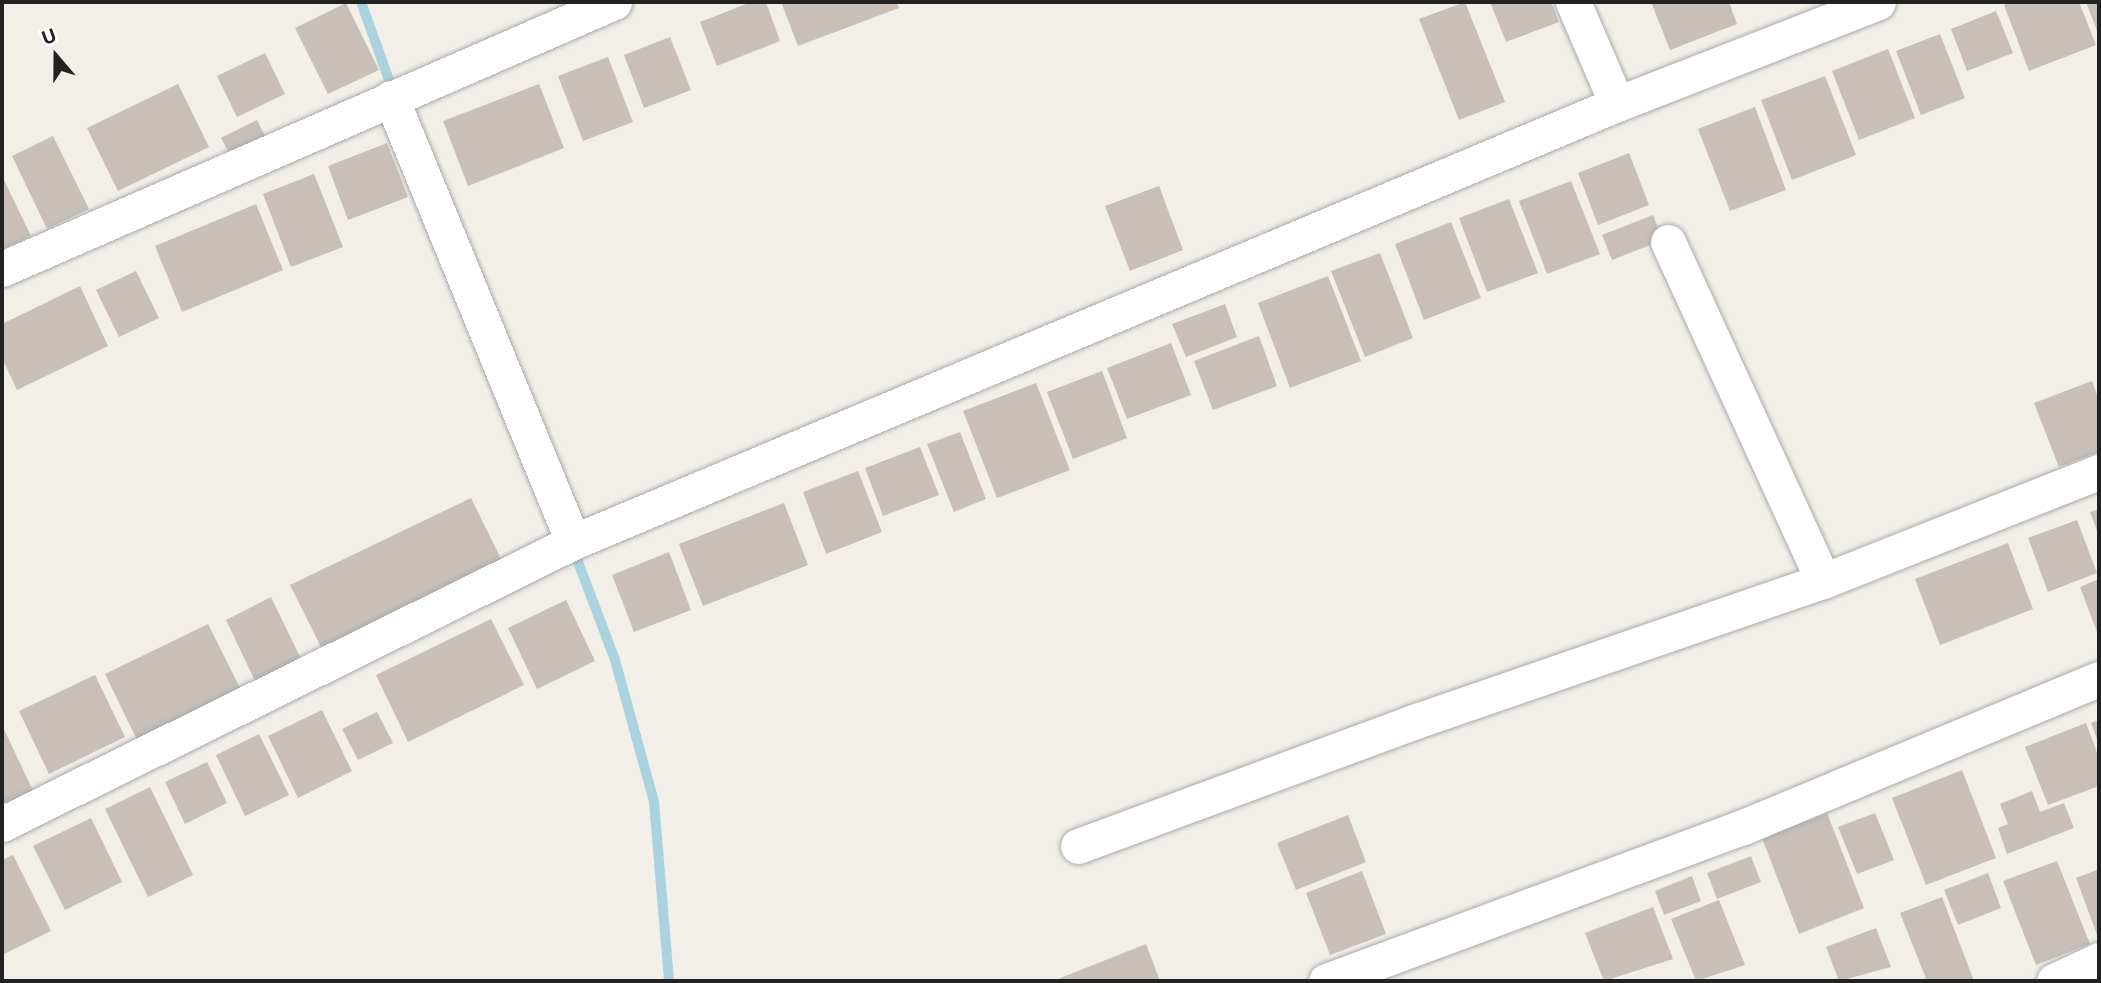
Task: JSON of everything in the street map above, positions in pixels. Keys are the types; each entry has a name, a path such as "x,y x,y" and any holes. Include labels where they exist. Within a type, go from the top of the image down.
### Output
{"street":[{"path":"2,268 614,2"},
{"path":"1573,2 1617,104"},
{"path":"2,824 573,542 1617,104 1878,2"},
{"path":"391,98 573,542"},
{"path":"1668,242 1823,581"},
{"path":"1078,846 1413,722 1823,581 2099,472"},
{"path":"1326,981 1743,827 2099,679"},
{"path":"2054,981 2099,960"}],"building":[{"path":"751,2 766,2 780,41 717,66 700,22"},
{"path":"781,2 897,2 899,8 798,46"},
{"path":"1465,2 1505,102 1459,120 1419,19"},
{"path":"1490,2 1551,2 1559,22 1506,42"},
{"path":"1651,2 1729,2 1737,24 1670,50"},
{"path":"2012,2 2079,2 2096,45 2029,71 2004,5"},
{"path":"2086,2 2099,2 2099,36"},
{"path":"346,3 379,70 328,94 295,28"},
{"path":"1996,11 2013,53 1967,71 1951,29"},
{"path":"1940,34 1965,98 1921,115 1896,51"},
{"path":"670,37 691,90 644,108 624,55"},
{"path":"1888,49 1915,118 1859,140 1832,71"},
{"path":"265,53 285,94 237,117 217,76"},
{"path":"608,57 633,122 583,141 558,76"},
{"path":"1825,76 1856,155 1792,180 1761,100"},
{"path":"178,84 209,147 118,191 87,128"},
{"path":"539,84 564,148 468,186 443,121"},
{"path":"1755,107 1786,190 1730,211 1698,129"},
{"path":"257,120 269,144 233,161 221,138"},
{"path":"53,136 89,209 47,229 12,156"},
{"path":"387,143 408,197 348,220 328,166"},
{"path":"1629,153 1649,205 1598,225 1578,173"},
{"path":"314,174 343,247 291,267 263,194"},
{"path":"2,176 31,236 2,250"},
{"path":"1571,181 1600,254 1547,274 1519,201"},
{"path":"1159,186 1183,250 1130,271 1105,206"},
{"path":"1509,199 1538,273 1487,292 1459,218"},
{"path":"256,204 283,270 182,312 155,246"},
{"path":"1653,215 1663,240 1612,260 1602,235"},
{"path":"1451,222 1481,298 1424,320 1395,244"},
{"path":"1380,253 1413,338 1365,357 1331,271"},
{"path":"136,271 159,318 119,337 96,290"},
{"path":"1328,276 1361,361 1290,388 1258,303"},
{"path":"80,286 108,346 17,390 2,358 2,324"},
{"path":"1225,304 1237,337 1186,357 1172,324"},
{"path":"1259,336 1277,386 1213,410 1194,361"},
{"path":"1171,343 1191,395 1127,419 1107,368"},
{"path":"1102,371 1127,438 1073,459 1047,392"},
{"path":"2092,381 2099,400 2099,452 2059,467 2034,403"},
{"path":"1036,383 1070,470 997,498 963,411"},
{"path":"960,432 986,499 954,512 927,444"},
{"path":"920,447 939,495 883,516 865,468"},
{"path":"858,471 882,532 826,554 803,492"},
{"path":"471,498 503,563 323,651 290,585"},
{"path":"784,503 808,565 703,606 679,544"},
{"path":"2099,509 2099,536 2090,512"},
{"path":"2077,520 2097,573 2048,592 2028,538"},
{"path":"2008,543 2033,609 1940,645 1915,579"},
{"path":"669,552 691,610 634,632 612,575"},
{"path":"2099,579 2099,637 2080,587"},
{"path":"271,597 302,661 256,683 226,620"},
{"path":"566,600 595,661 537,689 508,628"},
{"path":"491,619 524,685 408,742 376,675"},
{"path":"208,624 242,692 138,742 105,674"},
{"path":"95,675 125,737 49,774 19,711"},
{"path":"322,710 352,771 298,798 268,736"},
{"path":"377,712 393,743 358,760 342,729"},
{"path":"2099,720 2099,744 2091,723"},
{"path":"2086,723 2099,758 2099,786 2048,805 2025,747"},
{"path":"2,725 36,797 2,814"},
{"path":"259,734 289,795 245,816 216,755"},
{"path":"207,762 227,803 185,824 165,782"},
{"path":"1962,770 1996,858 1926,885 1892,798"},
{"path":"150,787 193,875 148,897 105,809"},
{"path":"2032,791 2040,812 2064,803 2074,828 2007,854 1998,828 2008,824 2000,804"},
{"path":"1827,813 1864,908 1799,934 1762,838"},
{"path":"1875,813 1894,860 1857,874 1838,827"},
{"path":"1348,815 1366,862 1296,890 1277,843"},
{"path":"91,818 122,882 65,910 33,846"},
{"path":"13,855 51,931 2,955 2,860"},
{"path":"1751,856 1761,882 1717,899 1707,873"},
{"path":"2057,861 2090,944 2036,965 2003,881"},
{"path":"2099,869 2099,940 2076,878"},
{"path":"1362,871 1386,934 1330,955 1306,893"},
{"path":"1988,873 2001,908 1958,925 1944,890"},
{"path":"1692,876 1701,901 1664,915 1655,891"},
{"path":"1942,897 1974,981 1927,981 1900,913"},
{"path":"1719,900 1745,965 1696,981 1671,919"},
{"path":"1653,907 1673,959 1604,981 1585,933"},
{"path":"1876,928 1891,967 1839,981 1826,947"},
{"path":"1146,944 1160,981 1058,979"}],"waterway":[{"path":"361,2 393,91"},
{"path":"572,546 615,660 654,802 669,981"}]}
